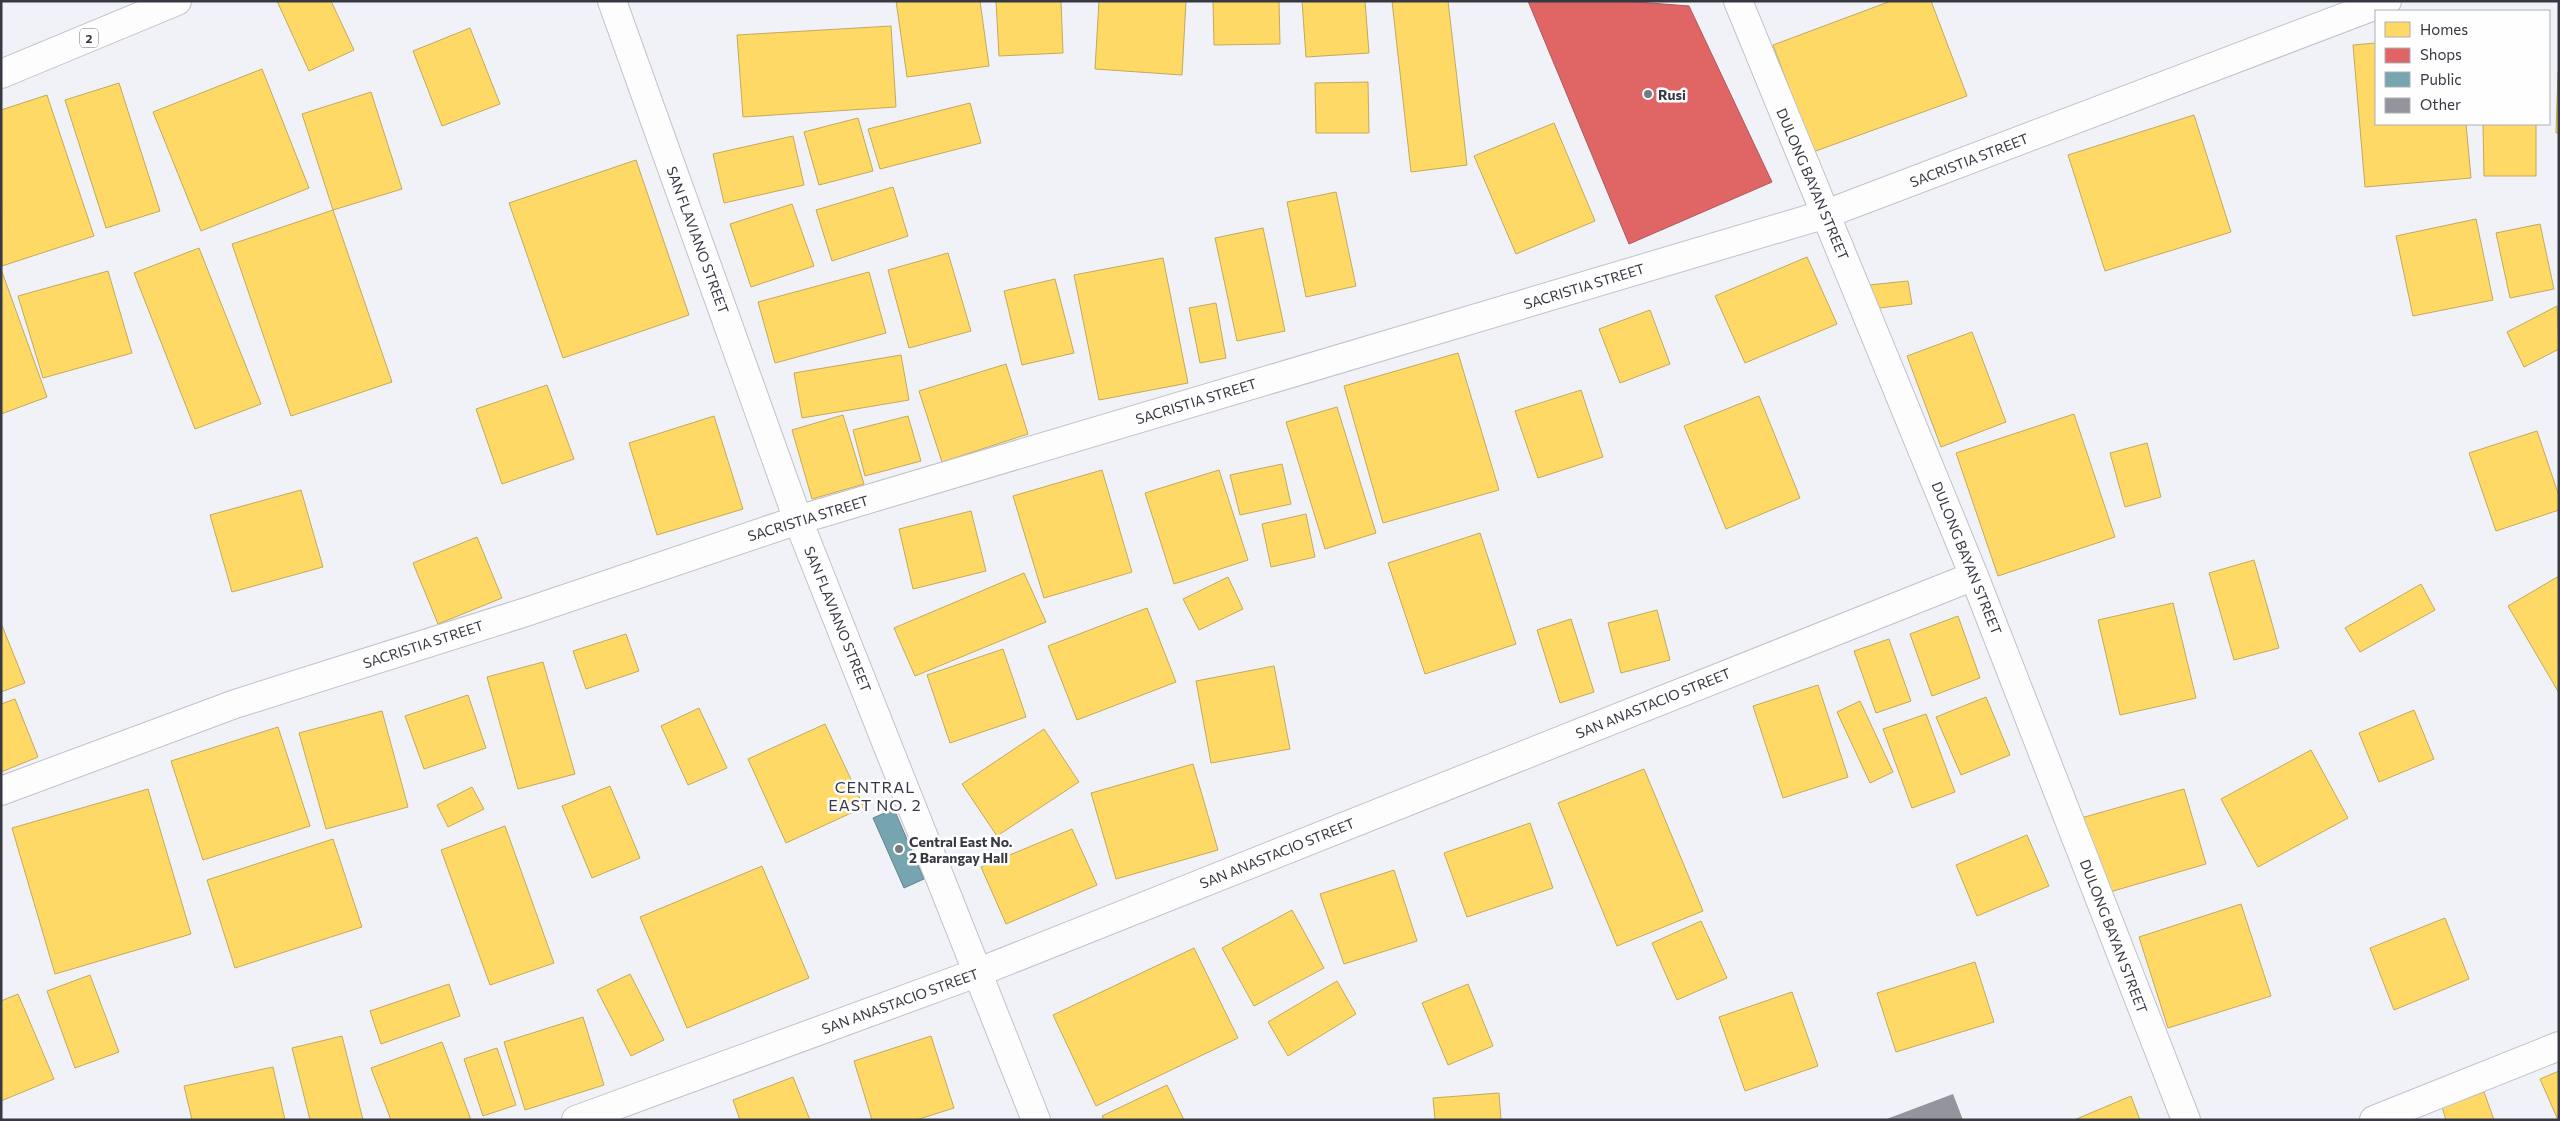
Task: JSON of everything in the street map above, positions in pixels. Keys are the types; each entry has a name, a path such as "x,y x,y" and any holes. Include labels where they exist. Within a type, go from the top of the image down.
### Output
{"main road":[{"name":"2","path":"1,74 178,1"},
{"name":"SAN FLAVIANO STREET","path":"612,1 798,520 979,972 1036,1120"},
{"name":"DULONG BAYAN STREET","path":"1738,1 1974,576 2186,1120"},
{"name":"SACRISTIA STREET","path":"1,790 235,704 526,612 798,520 1826,214 2387,1"},
{"name":"SAN ANASTACIO STREET","path":"576,1120 979,972 1974,576"},
{"path":"2374,1120 2559,1046"}],"building: Homes":[{"path":"277,1 331,1 354,50 309,71"},
{"path":"896,1 980,1 989,66 907,77"},
{"path":"996,1 1061,1 1063,53 999,56"},
{"path":"1099,1 1186,1 1182,75 1095,69"},
{"path":"1213,1 1279,1 1280,44 1214,45"},
{"path":"1302,1 1365,1 1369,53 1306,57"},
{"path":"1392,1 1448,1 1467,165 1411,172"},
{"path":"1891,1 1931,1 1967,96 1813,152 1773,45"},
{"path":"891,26 896,107 743,117 737,35"},
{"path":"470,28 500,104 442,126 413,51"},
{"path":"2375,43 2375,125 2466,125 2471,178 2365,187 2353,45"},
{"path":"262,69 309,188 201,231 153,112"},
{"path":"2558,72 2559,133 2556,133"},
{"path":"1368,82 1369,133 1316,133 1315,83"},
{"path":"119,83 160,211 106,228 65,100"},
{"path":"371,92 402,189 333,210 302,114"},
{"path":"47,95 94,236 2,266 1,110"},
{"path":"970,103 981,143 880,169 868,129"},
{"path":"2194,115 2231,232 2105,271 2068,155"},
{"path":"858,118 873,171 819,185 804,132"},
{"path":"1554,123 1595,221 1516,254 1474,156"},
{"path":"2483,125 2536,125 2536,176 2484,176"},
{"path":"793,136 804,185 724,203 713,154"},
{"path":"636,160 689,315 563,358 509,203"},
{"path":"893,187 908,236 832,261 816,210"},
{"path":"1336,192 1356,286 1306,297 1287,202"},
{"path":"792,204 814,266 751,287 730,224"},
{"path":"333,210 392,382 291,416 232,244"},
{"path":"2476,219 2493,300 2413,316 2396,236"},
{"path":"2540,224 2554,289 2510,298 2496,233"},
{"path":"1263,228 1285,331 1237,341 1215,238"},
{"path":"199,248 261,404 195,429 134,273"},
{"path":"948,253 971,331 909,348 888,270"},
{"path":"1807,257 1837,324 1745,363 1715,296"},
{"path":"1163,258 1188,383 1099,400 1074,275"},
{"path":"1,269 47,397 1,414"},
{"path":"108,271 132,353 43,378 18,296"},
{"path":"869,272 886,333 775,363 758,302"},
{"path":"1055,279 1074,353 1022,365 1004,291"},
{"path":"1908,281 1912,304 1872,309 1869,285"},
{"path":"1216,303 1226,358 1200,363 1189,308"},
{"path":"2557,306 2559,349 2524,367 2507,332"},
{"path":"1650,310 1670,364 1620,383 1599,329"},
{"path":"1972,332 2006,422 1941,447 1907,356"},
{"path":"1458,353 1499,490 1383,523 1344,386"},
{"path":"901,355 909,400 802,418 794,373"},
{"path":"1006,364 1028,434 942,462 919,391"},
{"path":"547,385 574,459 502,484 476,409"},
{"path":"1581,390 1603,457 1538,478 1515,411"},
{"path":"1759,396 1800,498 1726,529 1684,426"},
{"path":"1337,407 1376,533 1325,549 1286,422"},
{"path":"2074,414 2115,537 1998,576 1956,453"},
{"path":"843,415 864,484 812,499 792,430"},
{"path":"714,416 743,509 657,535 629,443"},
{"path":"908,416 921,461 865,476 853,430"},
{"path":"2537,431 2559,496 2559,510 2496,531 2469,453"},
{"path":"2147,443 2161,497 2125,507 2110,453"},
{"path":"1282,464 1291,504 1240,515 1230,475"},
{"path":"1102,470 1132,572 1044,598 1013,496"},
{"path":"1219,470 1248,560 1174,584 1145,493"},
{"path":"301,490 323,567 232,592 210,515"},
{"path":"971,511 986,571 913,589 899,529"},
{"path":"1306,514 1315,557 1271,567 1262,524"},
{"path":"1480,533 1516,644 1425,674 1388,563"},
{"path":"477,537 502,598 438,624 413,563"},
{"path":"2254,560 2279,648 2234,660 2209,573"},
{"path":"1024,573 1046,622 915,676 894,628"},
{"path":"2559,576 2559,693 2508,606"},
{"path":"1228,577 1243,609 1199,630 1183,599"},
{"path":"2421,584 2435,610 2360,652 2345,628"},
{"path":"2173,603 2196,698 2120,715 2098,620"},
{"path":"1147,608 1176,682 1077,720 1048,646"},
{"path":"1657,610 1670,660 1621,673 1608,623"},
{"path":"1958,616 1980,678 1932,696 1910,634"},
{"path":"1571,619 1594,692 1560,703 1537,630"},
{"path":"1,623 25,683 1,692"},
{"path":"626,634 639,671 586,689 573,651"},
{"path":"1889,639 1911,701 1876,713 1854,651"},
{"path":"1003,649 1026,717 950,743 927,675"},
{"path":"543,662 575,774 518,789 487,677"},
{"path":"1274,666 1290,749 1211,763 1196,681"},
{"path":"1818,685 1848,777 1783,798 1753,706"},
{"path":"468,695 486,748 424,769 405,716"},
{"path":"1986,697 2010,755 1961,775 1936,717"},
{"path":"15,699 38,757 1,772 1,704"},
{"path":"1860,701 1893,772 1870,783 1837,712"},
{"path":"699,708 727,768 688,785 661,726"},
{"path":"2414,710 2434,759 2379,782 2359,733"},
{"path":"382,711 408,807 326,829 299,733"},
{"path":"1926,714 1955,792 1912,808 1883,729"},
{"path":"825,724 864,807 786,843 748,759"},
{"path":"278,727 310,826 203,860 171,761"},
{"path":"1044,729 1079,782 997,836 962,784"},
{"path":"2311,750 2348,818 2258,867 2221,799"},
{"path":"1193,764 1218,850 1116,879 1091,793"},
{"path":"1644,769 1703,911 1617,946 1558,803"},
{"path":"610,786 640,858 592,878 562,806"},
{"path":"472,787 484,809 448,827 437,805"},
{"path":"148,789 191,934 55,974 12,828"},
{"path":"2184,789 2206,864 2103,894 2081,818"},
{"path":"1530,823 1553,888 1467,917 1444,853"},
{"path":"505,826 554,963 490,985 441,850"},
{"path":"1072,829 1097,885 1006,924 981,867"},
{"path":"2027,835 2049,886 1977,916 1956,865"},
{"path":"333,839 362,927 235,968 207,880"},
{"path":"762,866 809,978 687,1028 640,917"},
{"path":"1394,870 1417,941 1344,964 1320,894"},
{"path":"2241,904 2271,996 2168,1028 2139,937"},
{"path":"1292,910 1324,968 1254,1006 1222,948"},
{"path":"2445,918 2469,979 2394,1010 2370,948"},
{"path":"1701,921 1727,978 1677,1000 1652,943"},
{"path":"1194,948 1238,1038 1096,1106 1053,1015"},
{"path":"1975,962 1994,1022 1896,1052 1877,993"},
{"path":"630,974 664,1040 631,1056 597,990"},
{"path":"90,975 119,1052 75,1068 47,991"},
{"path":"1337,981 1356,1014 1288,1056 1268,1022"},
{"path":"449,984 460,1016 381,1044 370,1011"},
{"path":"1468,984 1493,1046 1448,1065 1422,1003"},
{"path":"1792,992 1818,1066 1745,1091 1719,1017"},
{"path":"18,994 54,1079 1,1101 1,1001"},
{"path":"583,1017 604,1085 525,1110 504,1042"},
{"path":"342,1036 363,1120 310,1120 292,1048"},
{"path":"931,1036 954,1108 916,1120 872,1120 854,1061"},
{"path":"442,1042 471,1120 391,1120 371,1068"},
{"path":"497,1048 516,1105 483,1116 464,1059"},
{"path":"273,1067 285,1120 192,1120 184,1086"},
{"path":"2559,1071 2559,1120 2558,1120 2540,1079"},
{"path":"793,1077 810,1120 740,1120 733,1100"},
{"path":"1167,1085 1184,1120 1104,1120 1102,1116"},
{"path":"2484,1092 2494,1120 2446,1120 2442,1107"},
{"path":"1499,1093 1501,1120 1435,1120 1433,1098"},
{"path":"2131,1096 2140,1120 2074,1120"}],"building: Shops":[{"name":"Rusi","path":"1528,1 1624,1 1689,6 1772,182 1629,244"}],"building: Public":[{"name":"Central East No. 2 Barangay Hall","path":"894,809 924,879 904,888 873,818"}],"building: Other":[{"path":"1953,1094 1963,1120 1884,1120"}],"place":[{"name":"Rusi","path":"1648,94"},
{"name":"Central East No. 2 Barangay Hall","path":"899,849"}],"district":[{"name":"CENTRAL EAST NO. 2","path":"875,795"}]}
